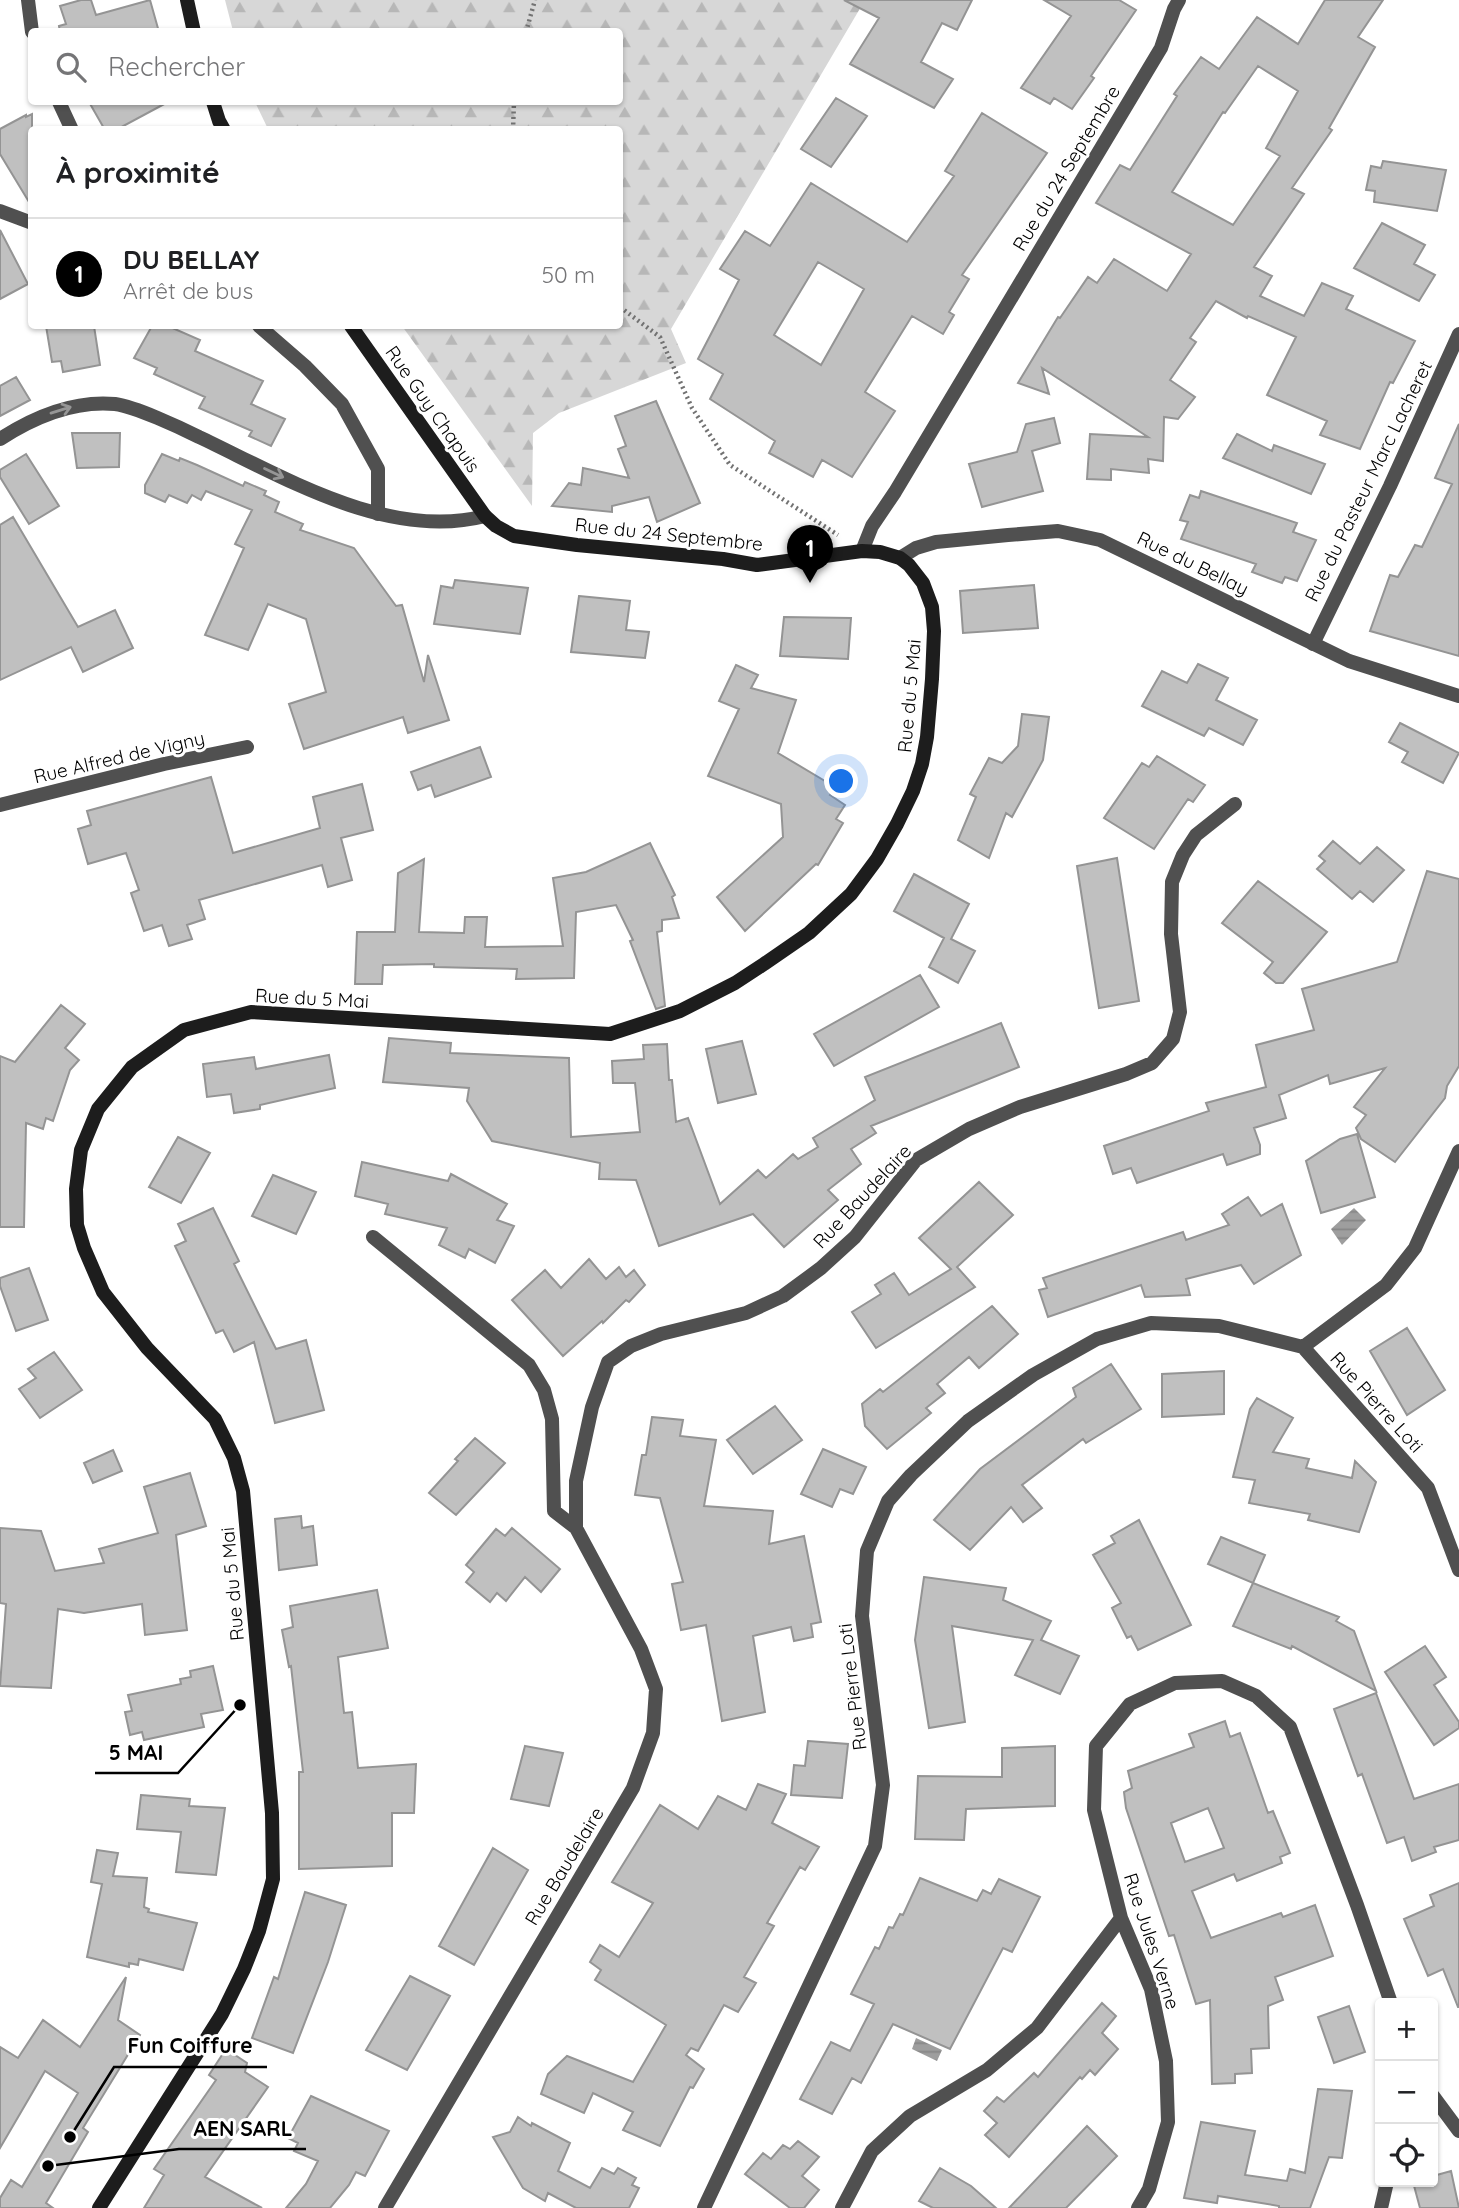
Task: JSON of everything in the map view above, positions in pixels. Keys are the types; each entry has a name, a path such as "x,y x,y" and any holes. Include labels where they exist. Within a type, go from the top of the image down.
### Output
{"main road":[{"path":"187,0 193,28"},
{"path":"214,105 222,126"},
{"name":"Rue Guy Chapuis","path":"353,329 485,516"},
{"name":"Rue du 24 Septembre","path":"485,516 514,536 757,565 862,551"},
{"path":"862,551 880,552 900,558"},
{"name":"Rue du 5 Mai","path":"99,2208 222,2014 259,1931 273,1879 272,1813 243,1491 234,1458 215,1419 147,1348 103,1292 84,1248 77,1224 76,1189 81,1150 98,1109 132,1067 184,1030 251,1012 610,1034 680,1011 735,983 764,964 808,933 851,894 877,859 913,791 927,737 934,631 928,594 916,573 900,558"}],"street":[{"path":"28,0 32,28"},
{"name":"Rue du 24 Septembre","path":"862,551 872,526 1161,48 1179,0"},
{"path":"60,105 70,126"},
{"path":"0,211 28,222"},
{"path":"262,329 342,404 377,469 378,514"},
{"name":"Rue du Pasteur Marc Lacheret","path":"1313,643 1390,486 1459,334"},
{"path":"0,439 29,421 71,407 116,404 171,423 306,488 378,514 440,523 485,516"},
{"name":"Rue du Bellay","path":"900,558 916,548 936,542 1058,531 1100,540 1370,669 1459,696"},
{"name":"Rue Alfred de Vigny","path":"0,806 164,764 247,747"},
{"name":"Rue Baudelaire","path":"576,1528 576,1481 592,1407 608,1362 631,1346 661,1334 746,1313 783,1296 821,1268 855,1237 916,1160 969,1129 1020,1107 1126,1074 1152,1063 1173,1040 1180,1012 1171,934 1172,882 1183,855 1196,835 1235,804"},
{"path":"1303,1347 1386,1285 1415,1248 1459,1152"},
{"name":"Rue Baudelaire","path":"373,1237 530,1365 544,1390 552,1419 554,1511 576,1528 641,1649 656,1689 653,1733 634,1788 385,2208"},
{"name":"Rue Pierre Loti","path":"704,2208 876,1846 883,1785 862,1616 867,1551 888,1501 911,1475 968,1421 1033,1375 1097,1339 1151,1323 1219,1326 1303,1347 1428,1488 1459,1570"},
{"name":"Rue Jules Verne","path":"1138,2208 1149,2189 1168,2122 1166,2061 1151,1989 1121,1919 1094,1810 1096,1746 1130,1704 1175,1684 1222,1681 1256,1696 1290,1727 1389,1998"},
{"path":"842,2208 872,2151 910,2116 987,2070 1037,2028 1121,1919"},
{"path":"1438,2103 1459,2131"},
{"path":"1381,2208 1386,2187"}],"path":[{"path":"527,28 534,0"},
{"path":"513,126 514,105"},
{"path":"623,309 660,337 692,408 730,465 862,551"}],"green space":[{"path":"225,0 865,0 671,329 686,363 559,413 533,433 532,506 404,329 623,329 623,126 267,126 256,105 623,105 623,28 232,28"}],"shaded area":[{"path":"1354,1208 1366,1220 1342,1245 1331,1229"},
{"path":"916,2038 942,2050 937,2061 912,2049"}],"building":[{"path":"91,0 96,15 150,0 158,28 59,28 66,24 60,6"},
{"path":"844,0 972,0 957,30 942,23 921,62 953,79 934,108 850,64 879,18"},
{"path":"1044,0 1119,0 1136,10 1072,109 1054,98 1050,104 1021,88 1071,16"},
{"path":"1325,0 1383,0 1358,37 1375,47 1329,128 1332,130 1292,188 1304,194 1254,267 1272,276 1260,296 1304,316 1322,283 1353,296 1346,309 1415,341 1393,383 1390,382 1360,449 1320,435 1327,421 1267,395 1296,337 1248,316 1247,318 1216,301 1190,338 1196,342 1170,380 1195,397 1178,419 1164,417 1163,461 1148,459 1149,473 1111,469 1111,480 1087,479 1090,434 1148,437 1042,368 1049,394 1018,383 1058,317 1060,318 1088,277 1097,283 1114,259 1167,291 1191,254 1096,203 1120,165 1130,170 1177,96 1174,94 1201,57 1219,69 1257,17 1298,44","holes":["1258,66 1298,91 1266,148 1280,156 1233,225 1172,192 1223,112 1225,113"]},
{"path":"836,98 867,116 831,167 801,149"},
{"path":"91,105 162,105 123,126 103,126"},
{"path":"982,113 1047,153 962,275 969,279 949,312 954,315 943,334 912,316 865,392 895,411 852,477 822,460 813,477 769,453 775,441 710,399 723,374 698,359 739,280 720,269 745,231 770,246 811,183 907,242 954,176 945,171","holes":["818,262 864,289 821,365 774,335"]},
{"path":"32,114 32,126 28,126 28,200 0,154 0,129"},
{"path":"1383,161 1446,170 1437,211 1374,202 1375,191 1366,190 1371,166 1381,168"},
{"path":"1382,223 1425,245 1414,264 1435,275 1419,301 1354,268"},
{"path":"0,230 28,284 0,299"},
{"path":"46,329 94,329 100,365 63,372 61,361 52,362"},
{"path":"150,329 175,329 200,340 195,351 263,381 251,404 285,419 271,446 249,436 252,431 199,408 205,397 154,374 157,368 134,358"},
{"path":"16,377 30,400 0,416 0,386"},
{"path":"656,401 700,503 657,522 649,497 612,506 612,512 552,506 569,483 581,485 583,468 629,478 618,449 626,446 615,416"},
{"path":"1054,418 1060,443 1032,451 1043,491 982,507 969,464 1017,452 1026,424"},
{"path":"1459,424 1459,656 1370,631 1390,575 1398,577 1415,545 1422,547 1452,484 1435,478"},
{"path":"72,433 120,433 119,467 77,468"},
{"path":"1237,434 1272,451 1274,445 1325,464 1311,494 1223,458"},
{"path":"26,454 59,506 29,524 0,477 0,470"},
{"path":"162,454 179,461 180,458 243,486 245,482 266,491 264,495 279,502 275,512 303,524 300,530 354,548 396,606 402,605 424,682 428,655 449,720 408,733 403,717 304,749 289,704 326,692 306,619 268,604 248,650 205,635 244,548 235,544 252,510 206,491 201,500 192,495 187,503 169,495 165,502 145,493 145,485"},
{"path":"1201,491 1297,523 1293,532 1316,540 1297,581 1285,577 1282,583 1252,572 1256,564 1181,539 1188,522 1180,520 1190,495 1199,498"},
{"path":"13,517 78,627 115,610 133,648 83,672 71,647 0,680 0,525"},
{"path":"455,580 528,588 520,634 434,624 441,586 453,588"},
{"path":"1034,585 1038,628 963,633 960,591"},
{"path":"579,596 630,601 626,630 649,632 645,658 571,652"},
{"path":"784,617 851,618 848,659 780,656"},
{"path":"1198,664 1228,678 1216,700 1257,720 1243,745 1209,728 1204,736 1142,706 1162,671 1187,683"},
{"path":"736,665 758,675 751,688 796,700 778,753 835,787 830,795 845,805 836,819 843,823 818,865 745,931 717,897 783,837 781,804 708,776 739,709 719,701"},
{"path":"1022,714 1049,717 1043,760 1012,817 1006,813 989,858 958,840 976,797 970,794 989,758 1002,763 1018,746"},
{"path":"1400,723 1459,753 1443,783 1402,762 1408,752 1389,742"},
{"path":"480,747 491,777 435,797 431,785 418,790 411,772"},
{"path":"1157,756 1205,785 1193,802 1188,799 1154,849 1104,818 1142,763 1149,767"},
{"path":"211,777 233,853 320,828 313,797 362,784 373,830 341,838 352,880 328,887 322,865 199,900 205,919 187,925 192,939 169,946 162,925 144,931 131,893 139,890 126,853 88,864 78,829 91,825 87,811"},
{"path":"1333,841 1360,864 1377,847 1404,870 1373,902 1360,891 1352,899 1317,869 1325,861 1319,856"},
{"path":"650,843 675,895 672,897 679,918 662,920 662,931 657,932 665,1006 656,1009 630,941 633,940 616,905 576,912 574,978 516,979 517,969 434,967 434,964 383,965 382,984 355,984 357,932 395,932 398,873 424,859 419,932 464,933 465,917 487,917 485,947 563,946 553,878 586,872"},
{"path":"1117,858 1139,1001 1099,1008 1077,866"},
{"path":"1427,871 1459,879 1459,1066 1447,1086 1445,1098 1395,1162 1361,1139 1356,1128 1366,1115 1354,1107 1385,1068 1330,1084 1328,1075 1279,1095 1286,1118 1254,1128 1260,1154 1227,1165 1223,1154 1137,1183 1131,1168 1113,1174 1104,1146 1209,1111 1206,1103 1266,1087 1256,1045 1314,1030 1302,989 1397,962"},
{"path":"914,874 969,904 951,939 975,951 958,983 929,967 944,938 894,911"},
{"path":"1258,881 1327,932 1283,983 1276,983 1264,973 1273,962 1222,923"},
{"path":"920,975 939,1007 834,1066 814,1034"},
{"path":"61,1005 85,1024 65,1048 79,1060 70,1070 53,1121 46,1118 43,1129 26,1123 24,1227 0,1227 0,1056 15,1062"},
{"path":"1001,1023 1019,1067 871,1126 876,1133 851,1149 861,1164 828,1190 838,1200 784,1247 753,1214 659,1246 636,1180 599,1179 600,1163 492,1141 467,1101 469,1088 383,1082 389,1038 451,1043 450,1053 569,1058 571,1137 640,1132 635,1083 613,1083 612,1061 644,1059 643,1045 667,1044 669,1080 672,1080 676,1122 688,1118 720,1204 758,1170 766,1178 793,1154 798,1159 818,1147 813,1138 875,1100 865,1077"},
{"path":"742,1041 756,1094 718,1103 706,1049"},
{"path":"329,1055 335,1088 260,1105 260,1109 234,1113 231,1094 207,1097 203,1064 254,1057 256,1069"},
{"path":"1357,1134 1375,1197 1321,1213 1306,1161 1340,1139"},
{"path":"178,1137 210,1153 181,1203 149,1187"},
{"path":"362,1162 448,1181 451,1174 507,1204 497,1220 514,1226 495,1263 469,1249 465,1258 439,1245 447,1228 385,1214 388,1204 355,1196"},
{"path":"273,1175 316,1192 296,1234 252,1216"},
{"path":"979,1182 1013,1215 957,1267 975,1287 876,1348 852,1312 881,1294 875,1285 894,1273 909,1295 951,1269 919,1238"},
{"path":"1248,1197 1261,1216 1282,1204 1301,1255 1254,1284 1241,1265 1186,1279 1190,1295 1145,1297 1141,1285 1048,1317 1039,1290 1047,1288 1043,1278 1183,1232 1186,1240 1229,1225 1222,1214"},
{"path":"213,1208 239,1261 234,1264 276,1349 306,1340 324,1410 275,1423 254,1342 234,1352 223,1330 216,1333 175,1246 186,1241 178,1224"},
{"path":"589,1259 606,1279 619,1267 626,1277 634,1270 645,1285 629,1302 626,1300 563,1356 512,1300 545,1270 561,1288"},
{"path":"29,1268 48,1320 16,1331 0,1286 0,1278"},
{"path":"992,1306 1018,1334 979,1368 969,1357 937,1384 945,1393 926,1408 931,1413 887,1449 865,1426 862,1404 880,1389 883,1392"},
{"path":"1407,1328 1445,1390 1407,1415 1370,1351"},
{"path":"54,1352 82,1390 40,1418 19,1389 36,1378 28,1369"},
{"path":"1111,1364 1141,1409 1086,1443 1083,1439 1022,1485 1042,1508 1023,1522 1011,1507 970,1550 934,1520 980,1469 1076,1397 1073,1388"},
{"path":"1224,1371 1224,1414 1162,1417 1162,1374"},
{"path":"1257,1398 1293,1418 1273,1452 1309,1459 1306,1468 1352,1478 1355,1461 1376,1482 1359,1532 1308,1520 1310,1514 1249,1503 1255,1480 1233,1477 1250,1409"},
{"path":"775,1406 802,1440 753,1474 727,1440"},
{"path":"652,1417 683,1420 680,1436 716,1440 704,1506 773,1511 769,1544 804,1536 821,1622 811,1624 813,1637 794,1641 791,1627 753,1636 765,1712 722,1721 706,1625 681,1630 672,1584 683,1582 660,1498 635,1495 642,1455 646,1455"},
{"path":"475,1438 505,1463 456,1515 429,1493"},
{"path":"823,1449 866,1467 853,1494 840,1489 832,1507 801,1494"},
{"path":"113,1450 122,1471 93,1483 84,1463"},
{"path":"190,1473 206,1526 176,1535 187,1630 145,1635 142,1604 84,1613 58,1609 51,1688 0,1686 6,1604 0,1603 0,1528 41,1531 55,1571 104,1563 99,1549 158,1533 144,1487"},
{"path":"301,1516 302,1528 313,1526 317,1565 279,1570 275,1519"},
{"path":"1139,1520 1191,1625 1138,1650 1131,1636 1127,1638 1112,1608 1121,1603 1093,1555 1115,1543 1111,1536"},
{"path":"512,1528 560,1569 541,1592 525,1577 506,1601 497,1593 490,1602 466,1582 474,1572 466,1565 496,1529 505,1536"},
{"path":"1221,1537 1265,1555 1253,1583 1208,1564"},
{"path":"924,1577 1006,1588 1003,1600 1051,1621 1041,1640 1079,1656 1060,1694 1015,1675 1033,1640 952,1626 965,1722 929,1728 915,1640"},
{"path":"1253,1583 1339,1617 1336,1621 1354,1631 1376,1691 1292,1646 1291,1649 1233,1626"},
{"path":"377,1590 388,1648 338,1657 344,1713 352,1712 358,1768 416,1764 414,1813 392,1813 392,1866 299,1869 299,1772 303,1772 291,1666 289,1667 282,1630 293,1627 290,1606"},
{"path":"1425,1646 1446,1677 1434,1685 1459,1722 1459,1728 1434,1745 1385,1672"},
{"path":"213,1666 223,1710 201,1714 204,1727 144,1740 142,1732 130,1735 125,1712 132,1711 128,1695 181,1684 180,1679 191,1677 190,1671"},
{"path":"1376,1693 1414,1799 1459,1784 1459,1840 1434,1847 1436,1852 1412,1861 1404,1837 1387,1843 1362,1774 1358,1776 1334,1709"},
{"path":"1225,1721 1230,1737 1240,1733 1268,1813 1273,1811 1290,1853 1280,1857 1282,1863 1237,1881 1234,1874 1192,1891 1211,1938 1281,1913 1283,1917 1315,1905 1333,1956 1275,1977 1283,2000 1268,2006 1269,2048 1251,2049 1252,2073 1235,2074 1235,2083 1212,2084 1210,2000 1196,2004 1174,1935 1169,1936 1126,1808 1124,1792 1132,1788 1128,1771 1194,1747 1189,1734","holes":["1208,1808 1224,1848 1185,1862 1171,1823"]},
{"path":"808,1741 848,1744 842,1798 791,1795 794,1765 805,1766"},
{"path":"525,1746 563,1753 549,1806 511,1799"},
{"path":"1055,1746 1055,1806 966,1809 964,1840 915,1839 918,1776 1002,1777 1002,1748"},
{"path":"758,1784 786,1794 772,1823 819,1847 805,1870 800,1867 767,1923 774,1926 744,1977 756,1983 738,2012 724,2005 698,2051 691,2048 686,2055 704,2069 693,2088 690,2087 660,2146 623,2130 633,2112 593,2093 584,2113 541,2094 548,2074 567,2056 633,2082 666,2025 595,1980 601,1970 590,1962 600,1945 619,1957 653,1903 612,1882 660,1805 698,1829 718,1796 746,1810"},
{"path":"141,1795 190,1799 189,1806 225,1808 216,1875 176,1872 181,1832 137,1829"},
{"path":"493,1848 528,1870 474,1965 439,1946"},
{"path":"97,1850 118,1853 113,1876 147,1878 144,1907 149,1909 148,1912 197,1923 183,1970 139,1959 138,1965 129,1963 129,1967 87,1957 102,1884 91,1882"},
{"path":"920,1878 977,1901 983,1890 991,1894 999,1879 1040,1897 1012,1952 1003,1948 950,2049 893,2024 861,2083 852,2078 832,2114 800,2099 831,2042 850,2051 874,2004 851,1994 875,1947 879,1949 889,1927 893,1928 900,1914 903,1915"},
{"path":"1459,1883 1458,2007 1443,1969 1428,1976 1404,1919 1434,1906 1430,1895"},
{"path":"305,1892 346,1905 328,1962 293,2053 252,2038 274,1977 278,1979"},
{"path":"410,1976 450,1996 407,2070 366,2050"},
{"path":"126,1977 118,2020 140,2035 83,2128 88,2132 46,2203 53,2208 0,2208 0,2198 11,2180 22,2187 78,2093 45,2071 0,2148 0,2047 18,2058 43,2020 80,2047"},
{"path":"1102,2003 1116,2016 1102,2033 1118,2049 1095,2075 1090,2070 1082,2079 1080,2077 1009,2157 985,2135 997,2123 984,2111 997,2097 1004,2102 1034,2073 1038,2077"},
{"path":"1349,2006 1365,2052 1334,2063 1318,2017"},
{"path":"226,2049 247,2063 245,2072 268,2087 205,2177 262,2208 144,2208 164,2175 154,2169 216,2080 209,2075"},
{"path":"1318,2089 1352,2091 1342,2158 1329,2157 1310,2208 1279,2208 1218,2196 1217,2203 1184,2198 1201,2122 1255,2131 1245,2175 1287,2181 1290,2169 1305,2173"},
{"path":"311,2096 389,2131 365,2176 356,2172 330,2208 286,2208 306,2184 318,2161 294,2151 298,2143 288,2138"},
{"path":"518,2117 531,2126 532,2123 570,2143 558,2171 590,2188 602,2168 614,2174 618,2168 636,2178 632,2185 639,2188 629,2208 576,2208 548,2193 545,2201 523,2188 493,2137 510,2132"},
{"path":"1087,2126 1117,2156 1066,2208 1009,2208"},
{"path":"798,2141 819,2157 802,2176 819,2190 804,2208 790,2208 745,2174 763,2153 771,2159 783,2145 790,2149"},
{"path":"940,2168 971,2186 996,2208 933,2208 919,2201"},
{"path":"1451,2171 1459,2208 1420,2208 1414,2187 1438,2187 1438,2175"}],"place":[{"name":"DU BELLAY","path":"810,583"},
{"name":"5 MAI","path":"240,1705"},
{"name":"Fun Coiffure","path":"70,2137"},
{"name":"AEN SARL","path":"48,2166"}]}
